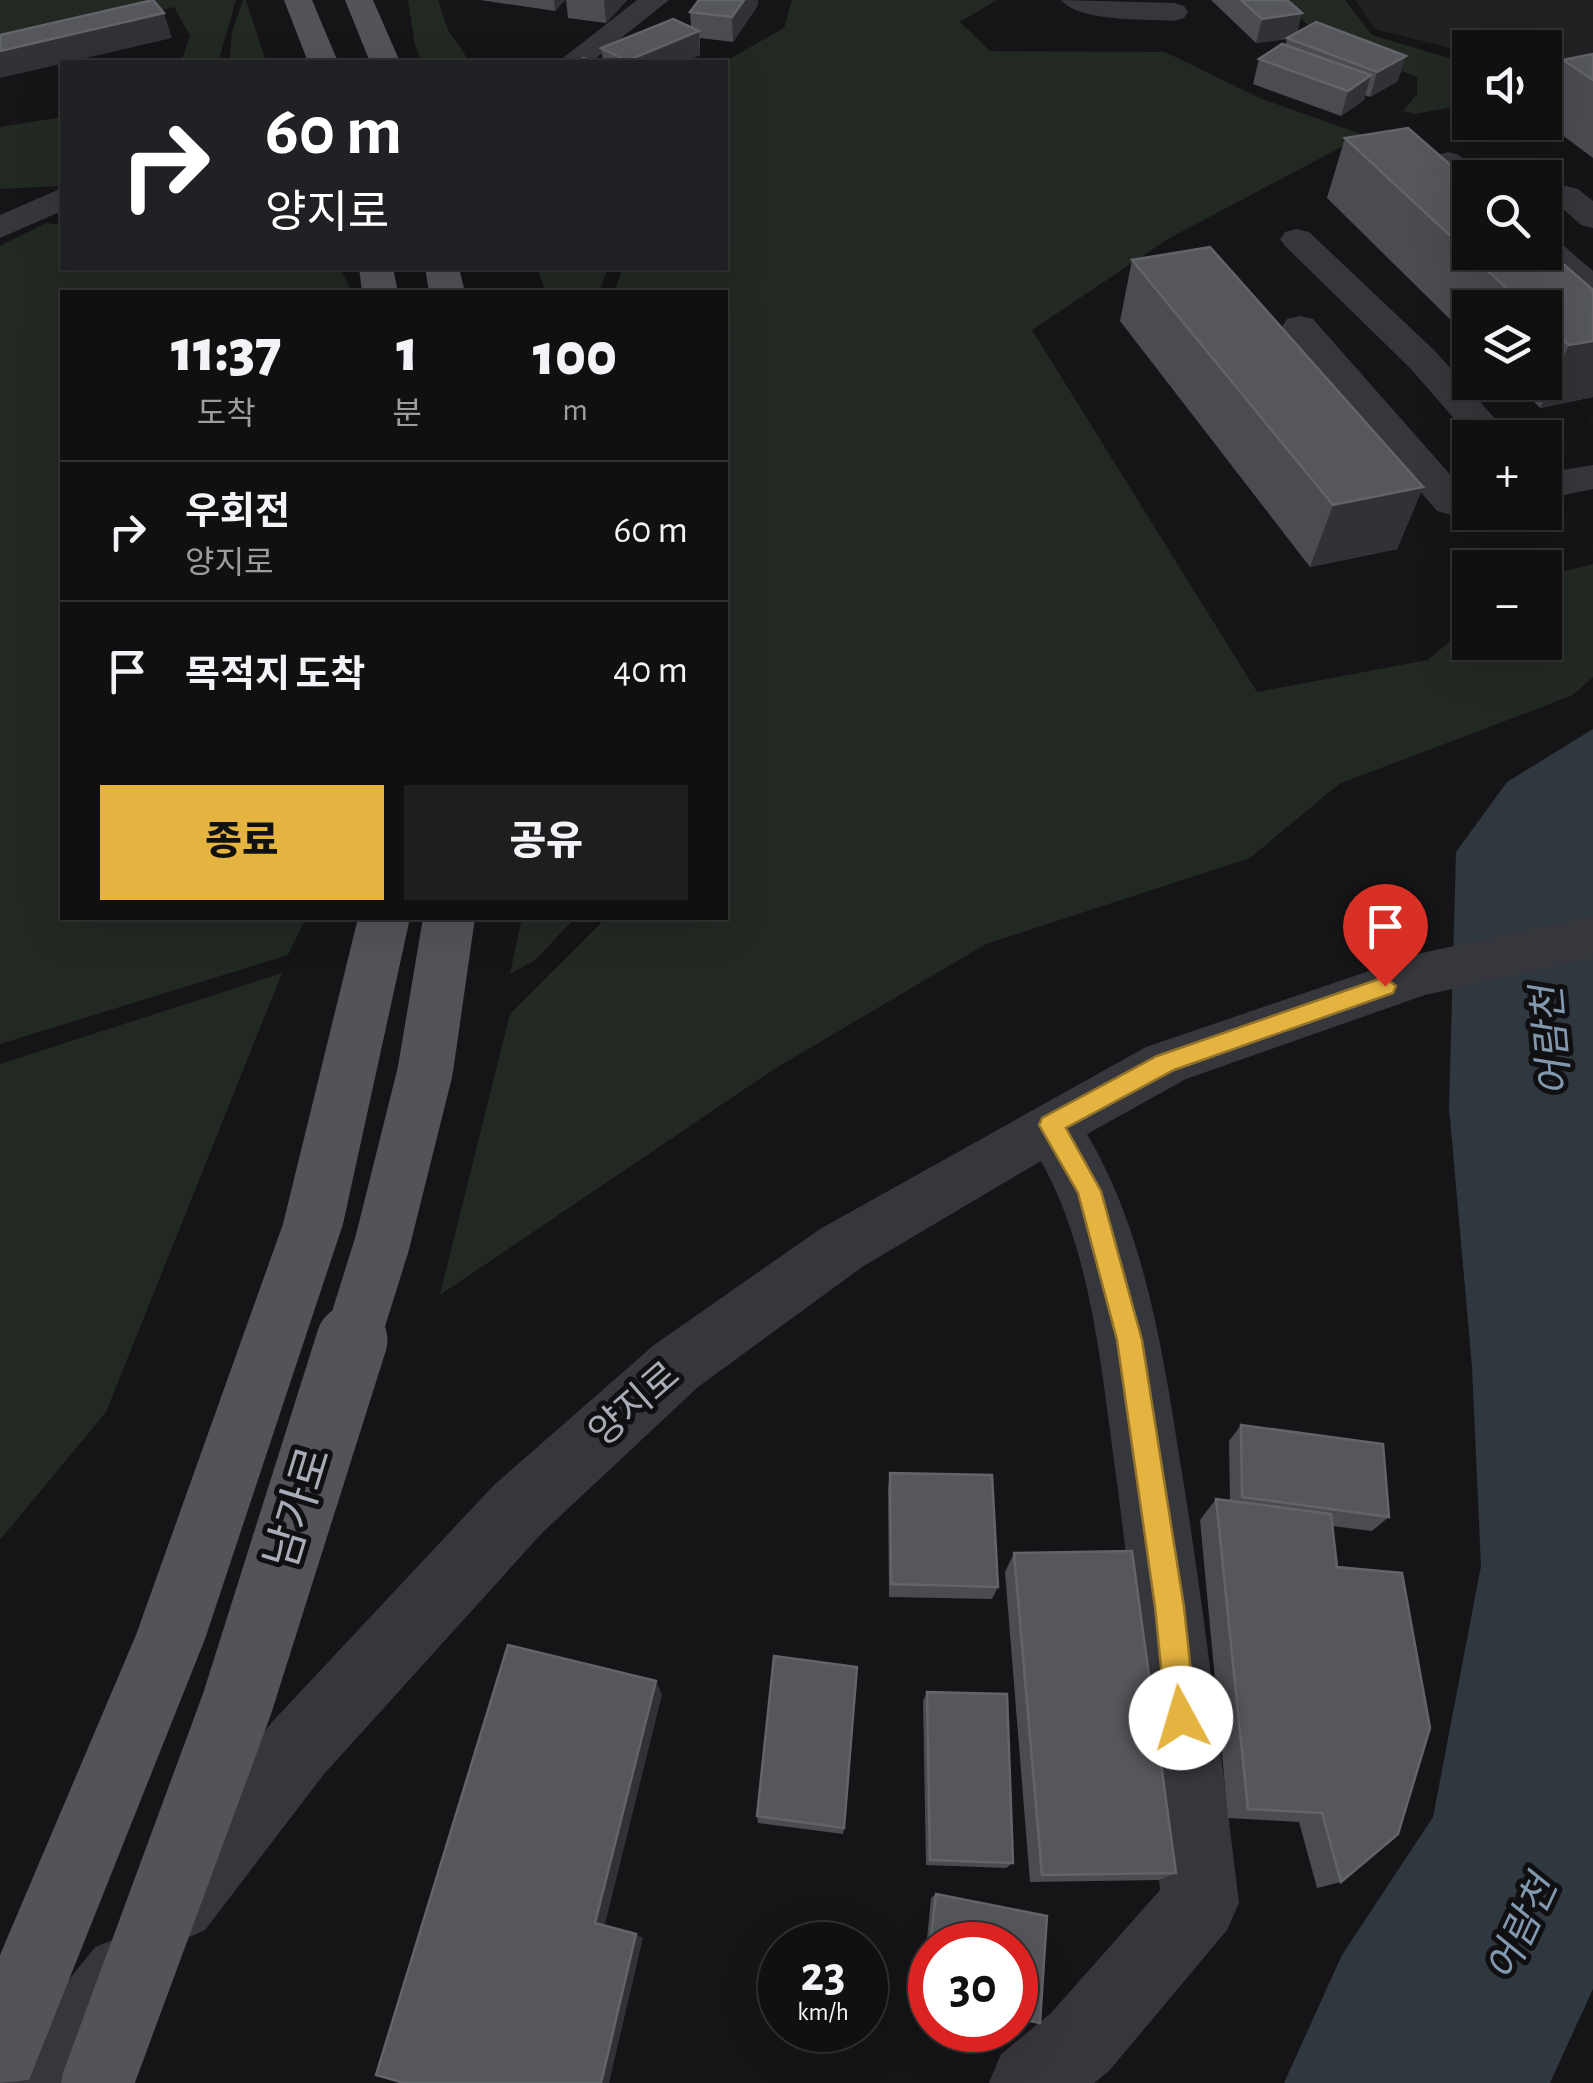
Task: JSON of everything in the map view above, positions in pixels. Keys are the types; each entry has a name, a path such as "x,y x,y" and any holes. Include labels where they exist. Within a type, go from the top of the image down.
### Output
{"main road":[{"path":"298,0 322,60"},
{"path":"359,0 384,60"},
{"name":"남가로","path":"0,2051 170,1639 314,1224 384,920"},
{"name":"남가로","path":"97,2083 238,1704 382,1244 425,1072 449,920"}],"street":[{"path":"576,60 654,0"},
{"path":"1075,0 1102,8 1174,12"},
{"path":"1566,196 1593,218"},
{"path":"0,228 60,199"},
{"path":"1296,239 1423,360 1478,420"},
{"path":"1562,263 1593,290"},
{"path":"1300,327 1452,502"},
{"path":"1562,483 1593,477"},
{"name":"양지로","path":"39,2083 298,1748 518,1509 676,1366 841,1248 1051,1125 1166,1063 1422,974 1593,936"},
{"path":"1030,2083 1080,2042 1200,1902 1170,1607 1130,1340 1089,1191 1051,1125"}],"shaded area":[{"path":"0,0 236,0 219,60 182,60 190,36 174,7 0,47"},
{"path":"246,0 265,60 229,60 232,32"},
{"path":"408,0 438,0 448,30 469,60 421,60"},
{"path":"792,0 997,0 960,22 990,51 1165,52 1262,99 1364,135 1168,239 1032,330 1257,692 1428,660 1452,639 1452,660 1562,660 1562,572 1593,564 1593,677 1573,695 1339,784 1250,858 986,944 776,1068 440,1295 510,1014 604,920 728,920 728,290 615,290 622,270 728,270 728,60 784,28"},
{"path":"1280,0 1345,0 1372,35 1452,59 1452,107 1415,114 1403,111 1417,94 1417,77 1326,41"},
{"path":"1355,0 1593,0 1593,81 1562,84 1562,30 1452,30 1452,48 1375,29"},
{"path":"60,117 60,186 0,189 0,127"},
{"path":"46,223 60,225 60,270 341,270 351,290 60,290 60,920 305,920 288,955 0,1044 0,246"},
{"path":"538,270 607,270 600,290 545,290"},
{"path":"522,920 573,920 535,960 510,974"},
{"path":"282,973 106,1412 0,1540 0,1064"}],"water":[{"name":"어람천","path":"1593,729 1593,1989 1550,2083 1284,2083 1342,1955 1433,1817 1481,1566 1472,1367 1449,1107 1456,852 1507,782"}],"building":[{"path":"153,0 164,13 0,51 0,35"},
{"path":"699,0 744,0 732,17 690,12"},
{"path":"1241,0 1287,0 1302,13 1262,19"},
{"path":"673,19 699,31 629,60 601,48"},
{"path":"1316,22 1406,56 1377,72 1287,38"},
{"path":"1282,44 1371,75 1348,91 1259,59"},
{"path":"1593,54 1593,80 1563,60"},
{"path":"1408,128 1452,166 1452,237 1345,138"},
{"path":"1210,247 1423,487 1333,505 1132,260"},
{"path":"1562,263 1593,290 1593,341 1569,345 1562,339 1562,290 1509,290 1487,270 1562,270"},
{"path":"1241,1425 1383,1444 1389,1517 1242,1497"},
{"path":"890,1473 992,1475 998,1587 891,1584"},
{"path":"1216,1499 1331,1514 1337,1567 1402,1573 1430,1728 1398,1834 1341,1882 1322,1813 1248,1809"},
{"path":"1132,1551 1176,1873 1042,1875 1014,1553"},
{"path":"508,1645 656,1681 595,1923 636,1934 601,2083 404,2083 376,2075"},
{"path":"774,1656 857,1667 844,1828 757,1816"},
{"path":"927,1692 1007,1694 1013,1863 930,1860"},
{"path":"936,1894 1047,1916 1040,2023 1038,1922 933,1922"}],"route":[{"path":"1181,1718 1170,1607 1130,1340 1089,1191 1051,1125 1166,1063 1385,986"}]}
